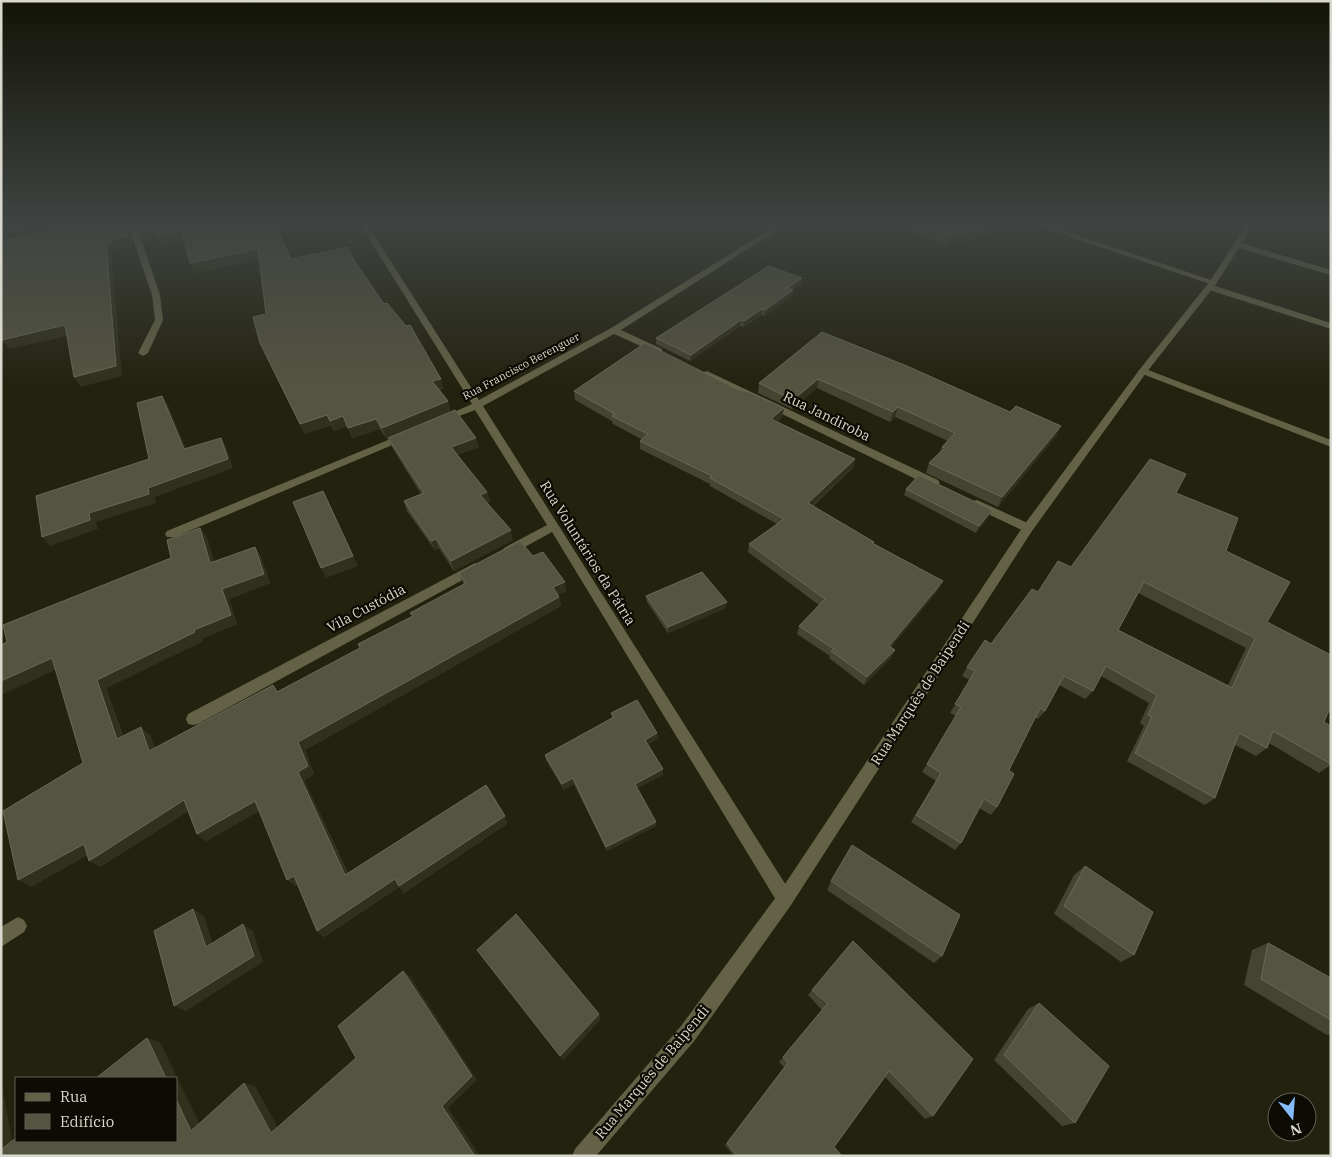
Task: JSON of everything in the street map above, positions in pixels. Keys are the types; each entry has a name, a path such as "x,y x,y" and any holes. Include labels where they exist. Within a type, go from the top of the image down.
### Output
{"street":[{"path":"143,353 159,320 156,295 150,278"},
{"name":"Rua Voluntários da Pátria","path":"397,278 554,526 785,899"},
{"name":"Rua Francisco Berenguer","path":"434,423 478,405 614,330 697,278"},
{"path":"1193,278 1331,326"},
{"name":"Rua Marquês de Baipendi","path":"582,1156 688,1033 785,899 1028,528 1143,371 1215,278"},
{"path":"614,330 668,356"},
{"name":"Rua Jandiroba","path":"695,368 947,489"},
{"path":"1143,371 1331,444"},
{"path":"171,534 417,430"},
{"path":"965,498 1028,528"},
{"name":"Vila Custódia","path":"193,719 554,526"},
{"path":"1,938 18,926"}],"building":[{"path":"1,278 109,278 116,366 74,377 65,325 2,340"},
{"path":"262,278 366,278 384,304 387,303 406,326 410,325 441,379 432,381 448,401 382,428 376,419 348,428 343,416 330,421 327,415 300,424 260,343 253,317 266,314"},
{"path":"750,278 802,278 788,288 793,290 765,310 762,309 744,321 741,320 691,355 656,338"},
{"path":"822,332 907,366 1010,412 1016,406 1061,426 1002,497 929,463 945,448 942,447 955,433 898,407 893,412 818,379 793,400 759,383"},
{"path":"645,343 739,390 749,392 784,408 771,419 855,459 808,503 874,542 872,543 943,581 889,646 895,650 867,677 831,651 834,649 799,626 825,599 749,544 784,519 710,478 712,476 640,441 648,434 612,416 615,414 574,391"},
{"path":"162,396 184,449 221,438 228,459 148,488 149,494 89,513 90,520 42,537 36,496 149,459 137,403"},
{"path":"455,410 476,438 451,447 487,492 480,495 511,530 451,561 436,539 431,541 404,501 424,493 388,438"},
{"path":"1150,459 1186,474 1176,493 1238,518 1226,551 1290,582 1267,622 1331,655 1331,706 1324,722 1331,726 1331,764 1273,731 1267,748 1239,733 1215,798 1135,753 1152,717 1148,715 1157,695 1106,666 1093,691 1064,676 1045,711 1040,708 1009,770 1014,774 997,807 984,799 961,843 916,815 941,773 927,764 961,707 955,704 975,671 967,667 985,640 991,644 1032,589 1038,592 1058,561 1071,567","holes":["1144,582 1255,638 1232,688 1118,630"]},
{"path":"919,475 992,510 979,526 906,489"},
{"path":"323,491 353,556 321,568 293,502"},
{"path":"200,528 210,563 255,547 264,574 222,589 231,615 194,630 195,632 97,680 117,739 141,727 149,751 273,685 277,692 360,648 358,644 413,616 410,613 466,583 459,573 520,541 533,556 543,552 565,582 553,587 559,597 298,742 308,766 298,772 345,875 486,785 505,816 399,886 395,879 317,931 294,876 287,880 255,801 197,834 184,800 89,861 84,844 18,880 3,811 83,763 52,658 1,681 1,645 7,642 3,625 171,558 167,540"},
{"path":"702,572 727,602 668,627 646,596"},
{"path":"637,700 657,733 645,740 663,769 635,784 656,822 606,847 573,778 562,784 545,755 614,717 611,713"},
{"path":"852,845 960,915 942,956 831,881"},
{"path":"1085,866 1153,912 1134,955 1064,906"},
{"path":"193,909 206,947 243,924 254,956 174,1006 154,931"},
{"path":"516,914 599,1014 560,1056 477,950"},
{"path":"853,941 973,1059 933,1116 889,1071 834,1147 842,1156 737,1156 727,1143 788,1063 783,1057 827,1004 812,990"},
{"path":"1268,943 1331,978 1331,1020 1261,979"},
{"path":"403,971 472,1076 442,1106 475,1156 1,1156 1,1145 2,1149 15,1139 15,1142 178,1142 178,1103 191,1131 244,1083 271,1133 356,1058 338,1026"},
{"path":"1039,1003 1109,1066 1075,1123 1004,1055"},
{"path":"147,1038 166,1077 97,1077"}]}
